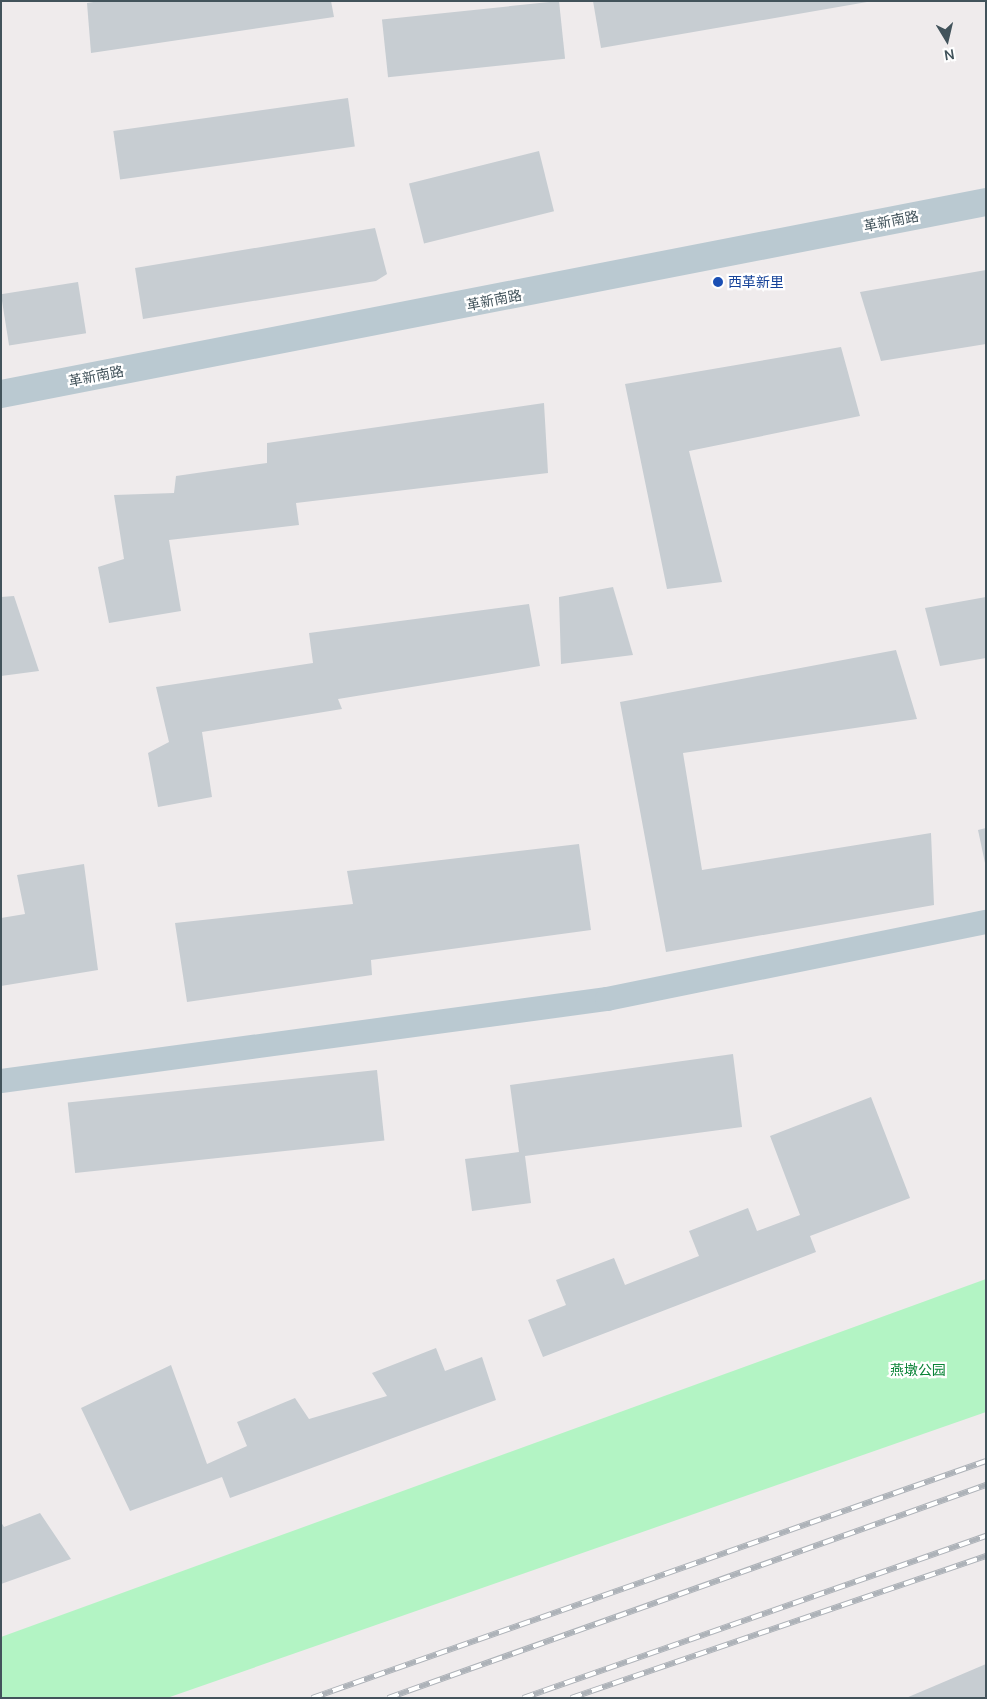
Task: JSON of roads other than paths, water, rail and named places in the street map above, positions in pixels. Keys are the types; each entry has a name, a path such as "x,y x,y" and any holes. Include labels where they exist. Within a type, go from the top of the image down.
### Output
{"street":[{"name":"革新南路","path":"1,394 986,202"},
{"path":"1,1080 607,999 986,922"}],"railway":[{"path":"312,1698 986,1461"},
{"path":"388,1698 986,1485"},
{"path":"523,1698 986,1536"},
{"path":"571,1698 986,1556"}],"place":[{"name":"西革新里","path":"718,282"}],"park label":[{"name":"燕墩公园","path":"918,1370"}]}
